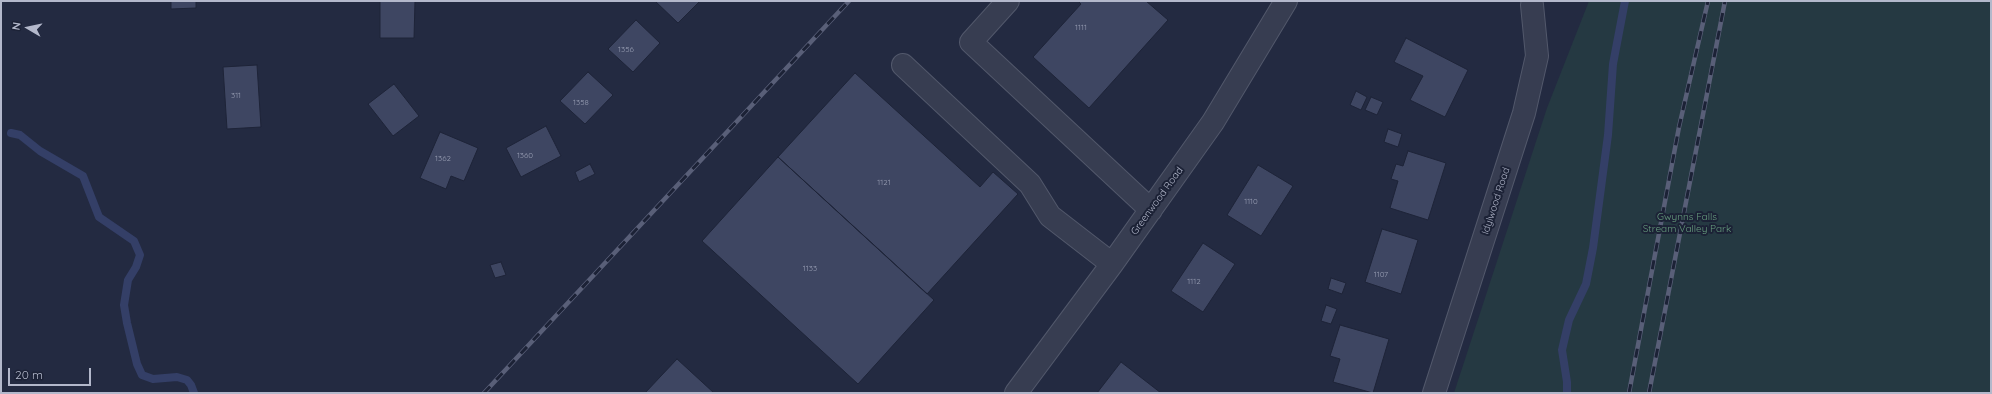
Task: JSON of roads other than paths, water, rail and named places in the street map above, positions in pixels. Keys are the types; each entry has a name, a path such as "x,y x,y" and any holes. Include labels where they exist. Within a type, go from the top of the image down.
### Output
{"street":[{"path":"1008,1 971,42 1151,210"},
{"name":"Greenwood Road","path":"1016,393 1112,264 1213,122 1286,1"},
{"name":"Idylwood Road","path":"1434,393 1524,113 1537,56 1532,6"},
{"path":"903,65 1030,184 1050,216 1112,264"}],"waterway":[{"path":"1567,393 1567,382 1562,350 1569,320 1586,284 1593,248 1608,135 1613,64 1625,1"},
{"path":"11,133 20,135 40,151 83,176 99,217 134,241 140,255 136,267 128,280 124,305 137,364 142,375 153,379 177,377 187,380 194,393"}],"railway":[{"path":"484,393 849,1"},
{"path":"1629,393 1679,127 1708,1"},
{"path":"1649,393 1725,1"}],"park label":[{"name":"Gwynns Falls Stream Valley Park","path":"1687,222"}]}
